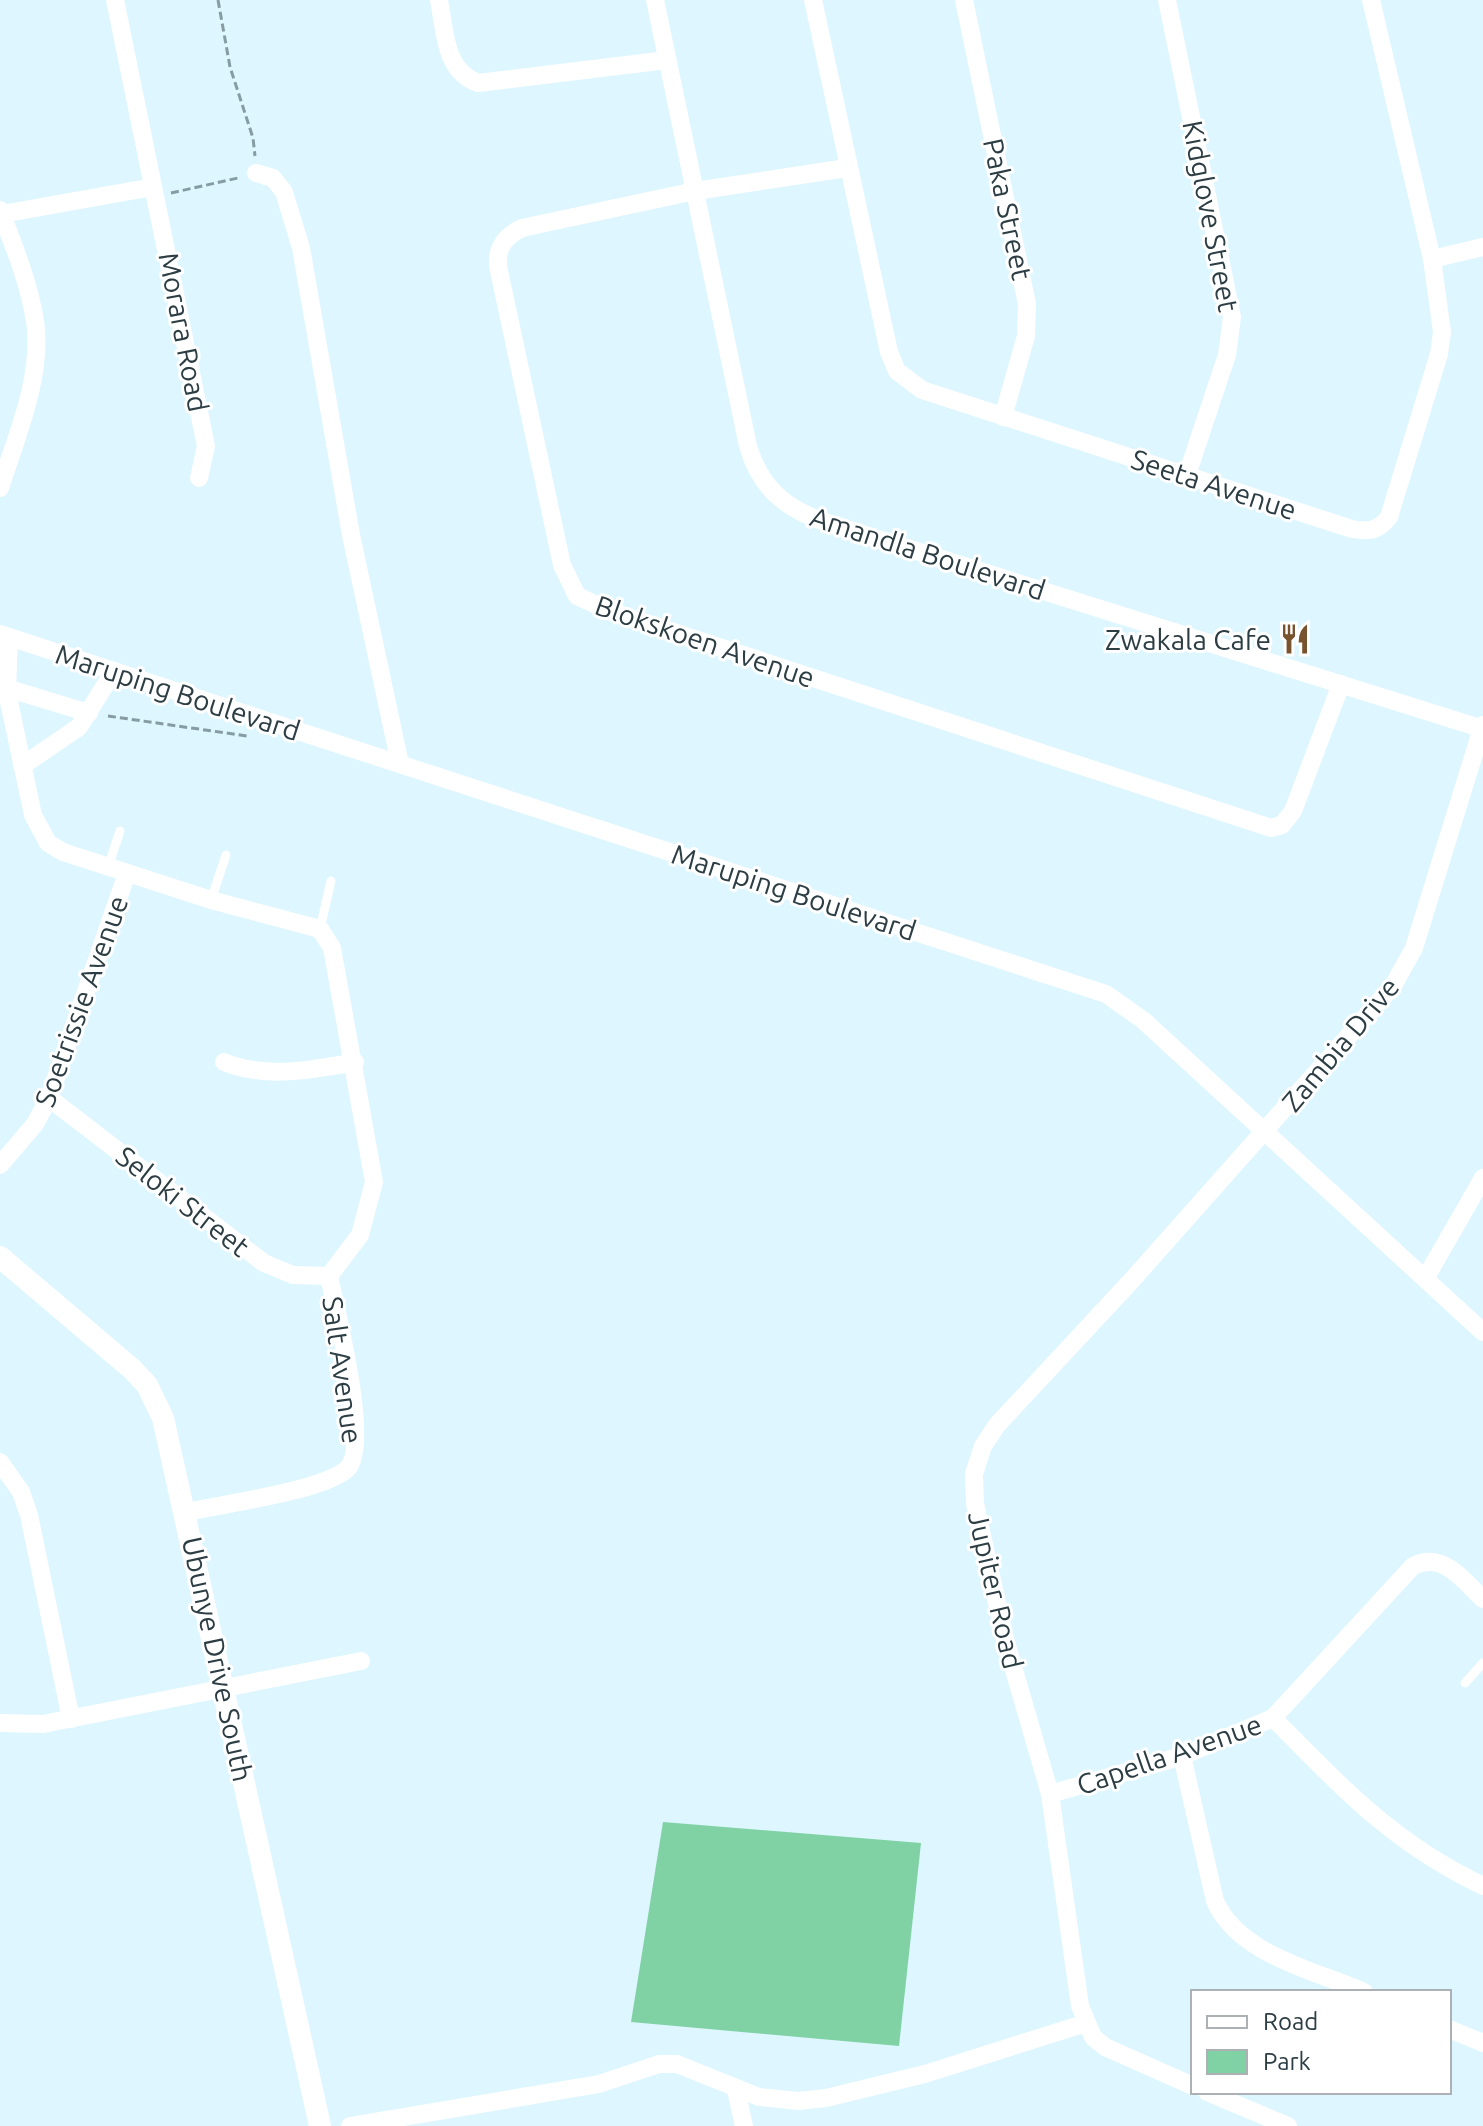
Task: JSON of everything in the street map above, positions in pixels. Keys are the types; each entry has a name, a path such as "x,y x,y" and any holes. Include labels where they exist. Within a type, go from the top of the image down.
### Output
{"street":[{"name":"Morara Road","path":"115,0 206,446 199,478"},
{"path":"439,0 454,66 468,79 478,83 667,60"},
{"name":"Amandla Boulevard","path":"655,0 748,446 760,477 782,502 827,523 1483,728"},
{"name":"Seeta Avenue","path":"813,0 847,168 889,352 897,371 922,390 1352,529 1369,531 1382,525 1389,517 1442,342 1432,259 1371,0"},
{"name":"Paka Street","path":"964,0 1027,304 1026,336 1003,417"},
{"name":"Kidglove Street","path":"1167,0 1232,317 1227,355 1187,475"},
{"name":"Blokskoen Avenue","path":"847,168 695,191 522,228 510,234 499,250 499,271 562,565 577,596 612,612 1271,828 1282,825 1293,811 1341,684"},
{"path":"256,173 273,178 284,192 301,248 337,462 400,764"},
{"path":"0,488 31,385 36,350 30,294 1,212 154,191"},
{"path":"1432,259 1483,247"},
{"path":"4,635 3,686 40,831 48,843 63,852 211,900 320,929"},
{"name":"Maruping Boulevard","path":"4,635 1106,994 1130,1009 1483,1332"},
{"path":"22,766 79,727 114,671"},
{"path":"3,686 89,713"},
{"name":"Zambia Drive","path":"1265,1131 1402,972 1414,948 1483,728"},
{"name":"Soetrissie Avenue","path":"0,1165 35,1124 49,1098 127,873"},
{"name":"Salt Avenue","path":"187,1512 320,1483 349,1467 355,1456 357,1428 329,1276 360,1235 373,1190 373,1166 332,948 320,929"},
{"path":"224,1062 244,1070 267,1071 324,1068 355,1062"},
{"name":"Seloki Street","path":"49,1098 264,1263 293,1275 329,1276"},
{"name":"Jupiter Road","path":"1086,2023 1080,2006 1050,1794 981,1539 974,1474 983,1446 997,1425 1265,1131"},
{"path":"1425,1279 1483,1178"},
{"name":"Ubunye Drive South","path":"0,1257 147,1385 170,1439 320,2126"},
{"path":"0,1462 21,1492 29,1515 71,1719"},
{"name":"Capella Avenue","path":"1050,1794 1182,1756 1273,1718 1413,1566 1423,1561 1440,1562 1483,1599"},
{"path":"0,1723 21,1725 71,1719 361,1661"},
{"path":"1273,1718 1383,1827 1483,1886"},
{"path":"1182,1756 1215,1901 1227,1922 1257,1946 1359,1990"},
{"path":"350,2126 599,2084 659,2064 677,2064 736,2090 781,2100 826,2098 925,2074 1086,2023 1093,2037 1105,2047 1191,2085"},
{"path":"1451,2030 1483,2043"},
{"path":"736,2090 744,2126"},
{"path":"1212,2094 1288,2126"}],"lane":[{"path":"108,867 120,831"},
{"path":"211,900 226,855"},
{"path":"320,929 331,881"},
{"path":"1465,1683 1483,1663"}],"path":[{"path":"154,191 256,173 253,138 230,67 218,0"},
{"path":"89,713 252,736"}],"green space":[{"path":"663,1822 921,1843 899,2046 631,2022"}],"place":[{"name":"Zwakala Cafe","path":"1295,639"}]}
